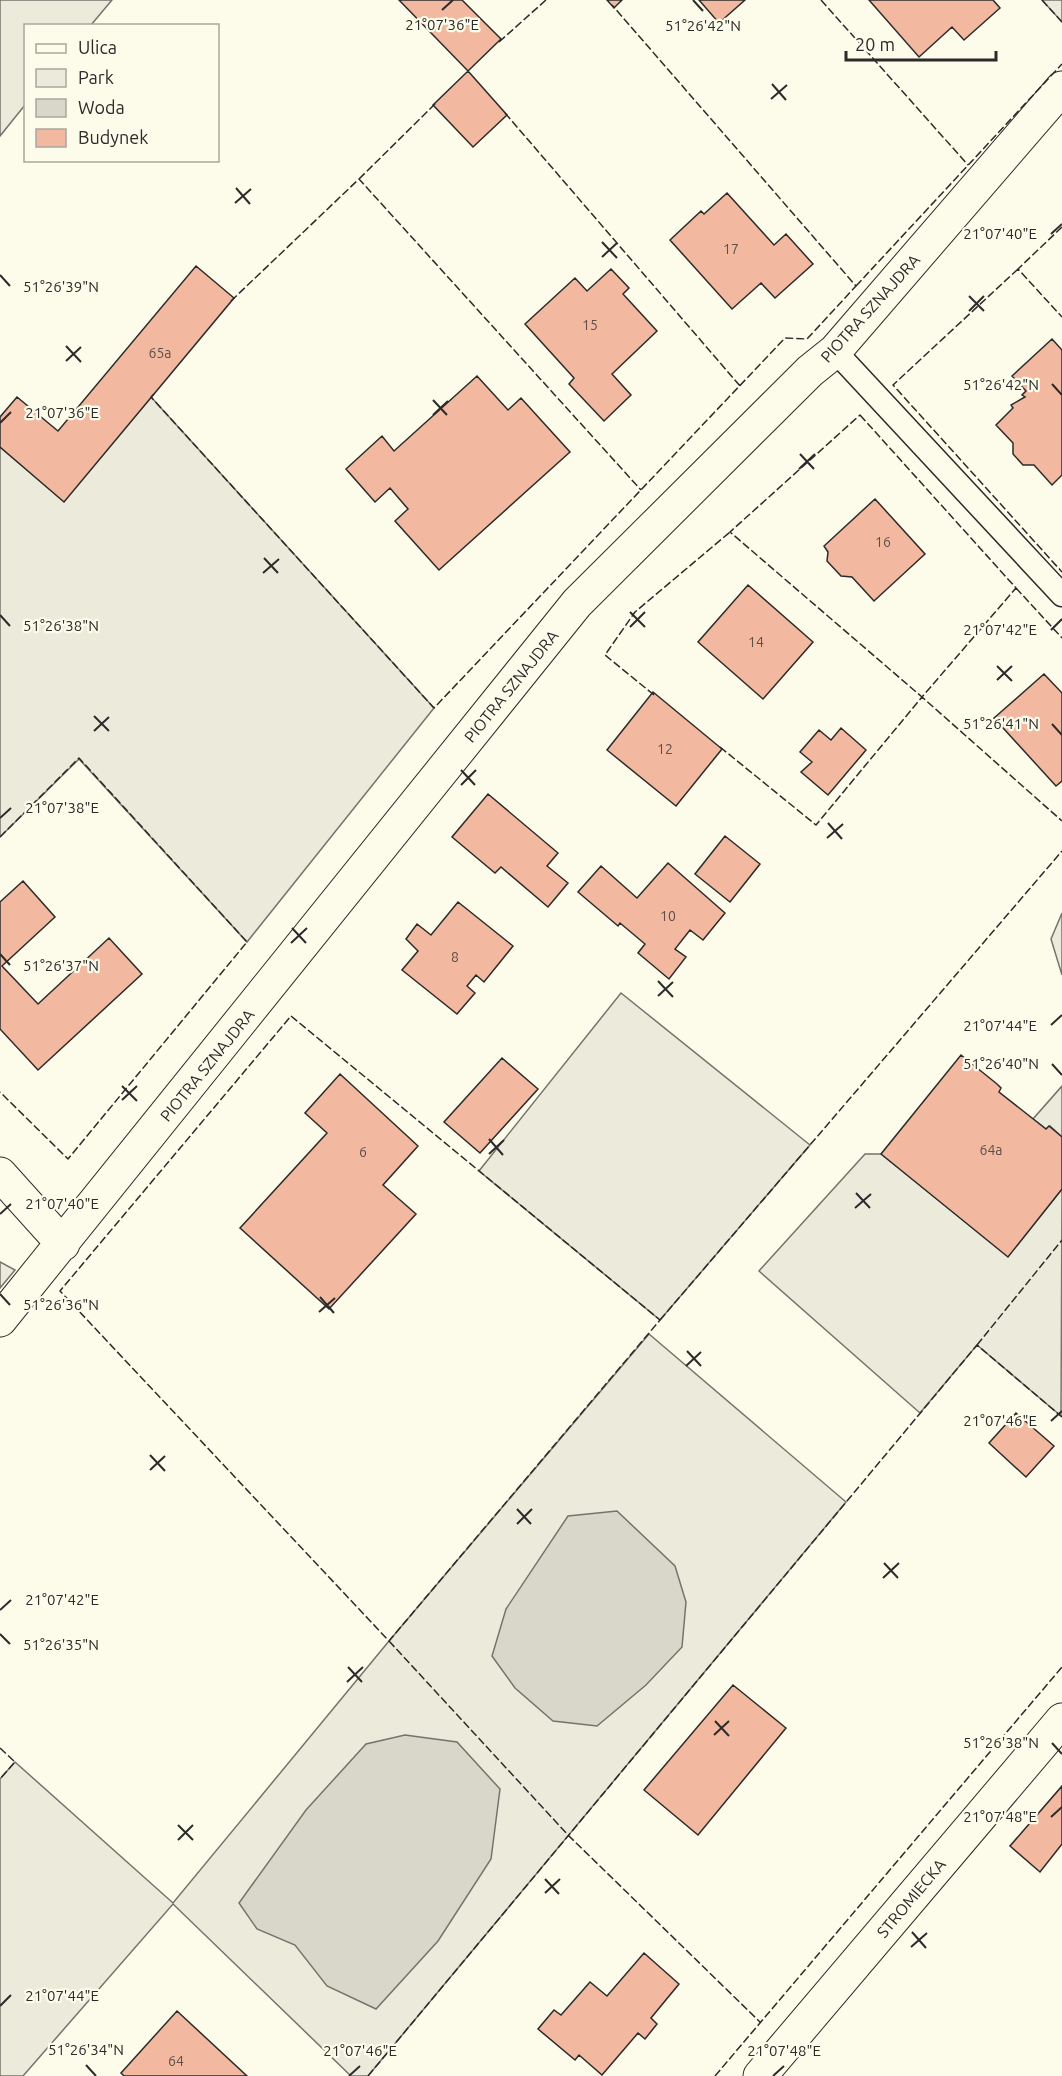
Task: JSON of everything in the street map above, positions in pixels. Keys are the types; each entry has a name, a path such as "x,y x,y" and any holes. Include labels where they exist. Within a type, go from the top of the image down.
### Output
{"street":[{"name":"PIOTRA SZNAJDRA","path":"0,1320 577,603 810,371 835,351 1062,88"},
{"path":"0,1174 63,1244"},
{"name":"STROMIECKA","path":"760,2076 1062,1720"}],"lane":[{"path":"835,351 1062,595"}],"green space":[{"path":"0,0 112,0 92,24 24,24 24,106 0,136"},
{"path":"1042,0 1062,0 1062,22"},
{"path":"151,397 434,708 247,942 79,759 0,837 0,447 64,501"},
{"path":"1062,913 1062,975 1051,939"},
{"path":"621,993 810,1145 660,1320 479,1171"},
{"path":"1062,1086 1062,1137 1050,1126 1046,1129 1033,1119"},
{"path":"865,1154 881,1154 1008,1256 1062,1189 1061,1416 977,1345 920,1413 759,1271"},
{"path":"0,1262 15,1270 0,1288"},
{"path":"649,1334 846,1502 368,2076 351,2076 173,1904 23,2076 0,2076 0,1779 15,1762 173,1903 389,1641"}],"water":[{"path":"617,1511 675,1566 686,1602 682,1647 646,1685 597,1726 553,1721 515,1688 492,1656 506,1609 568,1516"},
{"path":"405,1735 457,1742 500,1789 491,1859 438,1941 376,2009 327,1986 295,1945 257,1929 239,1903 306,1810 366,1744"}],"building":[{"path":"399,0 462,0 501,39 468,71"},
{"path":"607,0 622,0 614,8"},
{"path":"699,0 745,0 719,23"},
{"path":"869,0 993,0 1000,8 964,40 952,27 919,57"},
{"path":"468,71 507,115 473,147 433,105"},
{"path":"727,193 774,245 786,234 813,264 775,298 761,283 732,309 670,240 701,211 704,214"},
{"path":"196,266 234,298 64,502 0,447 0,417 17,397 58,431"},
{"path":"611,269 629,288 623,294 657,331 612,374 631,395 604,421 569,384 574,378 525,324 575,278 587,291"},
{"path":"1052,339 1062,350 1062,475 1052,485 1034,465 1023,465 1013,454 1013,443 996,425 1013,408 1011,405 1025,397 1022,395 1026,391 1012,376"},
{"path":"477,376 508,410 521,398 570,452 439,570 395,521 408,509 390,488 375,502 346,469 382,436 394,451"},
{"path":"875,499 925,554 874,601 852,577 841,576 827,561 828,552 824,546"},
{"path":"748,585 813,642 763,699 698,642"},
{"path":"1044,674 1062,693 1062,781 1056,786 994,718"},
{"path":"653,692 722,749 676,806 607,750"},
{"path":"841,728 866,750 828,795 801,772 812,762 800,752 819,730 831,740"},
{"path":"488,794 558,853 547,866 568,883 548,907 501,867 495,873 452,837"},
{"path":"725,836 760,864 730,902 695,874"},
{"path":"668,863 725,913 703,940 690,930 675,949 686,957 669,979 638,953 645,944 620,923 618,926 578,892 601,866 637,898"},
{"path":"23,881 55,917 2,966 38,1004 109,938 142,974 38,1070 0,1029 0,902"},
{"path":"458,902 513,946 484,982 476,975 467,986 475,993 457,1014 402,970 418,951 406,939 417,924 431,935"},
{"path":"961,1055 997,1084 1001,1088 999,1092 1046,1129 1049,1126 1062,1137 1062,1189 1008,1257 881,1154"},
{"path":"502,1058 538,1089 480,1153 444,1122"},
{"path":"340,1074 418,1146 383,1185 416,1214 329,1309 240,1228 327,1133 305,1113"},
{"path":"1016,1413 1054,1446 1026,1477 989,1443"},
{"path":"733,1685 786,1728 698,1835 644,1790"},
{"path":"1062,1786 1062,1844 1040,1872 1010,1846"},
{"path":"644,1953 679,1984 651,2018 657,2024 645,2039 638,2033 602,2075 579,2055 575,2060 538,2029 554,2010 561,2015 590,1982 607,1996"},
{"path":"177,2011 247,2076 124,2076 121,2073"}],"fence":[{"path":"499,42 546,0"},
{"path":"821,0 968,165"},
{"path":"1042,0 1062,22"},
{"path":"154,394 151,397 434,708 785,338 807,339 856,286 612,5"},
{"path":"856,286 1062,64"},
{"path":"359,179 436,103"},
{"path":"505,113 740,386"},
{"path":"231,301 359,179 641,490"},
{"path":"1062,227 1018,269 1062,317"},
{"path":"1018,269 893,385 1062,572"},
{"path":"860,415 1016,588 922,697 730,532 860,415"},
{"path":"654,695 605,655 635,612 730,532"},
{"path":"1016,588 1062,638"},
{"path":"720,747 816,825 922,697 1062,821"},
{"path":"0,837 79,758 247,942 68,1159 0,1092"},
{"path":"660,1320 1062,851"},
{"path":"291,1016 660,1320 389,1641 60,1291 291,1016"},
{"path":"977,1345 1062,1240"},
{"path":"368,2076 977,1345 1062,1417"},
{"path":"389,1641 568,1835 760,2022"},
{"path":"715,2076 1062,1667"},
{"path":"0,1748 15,1762 0,1779"}]}
